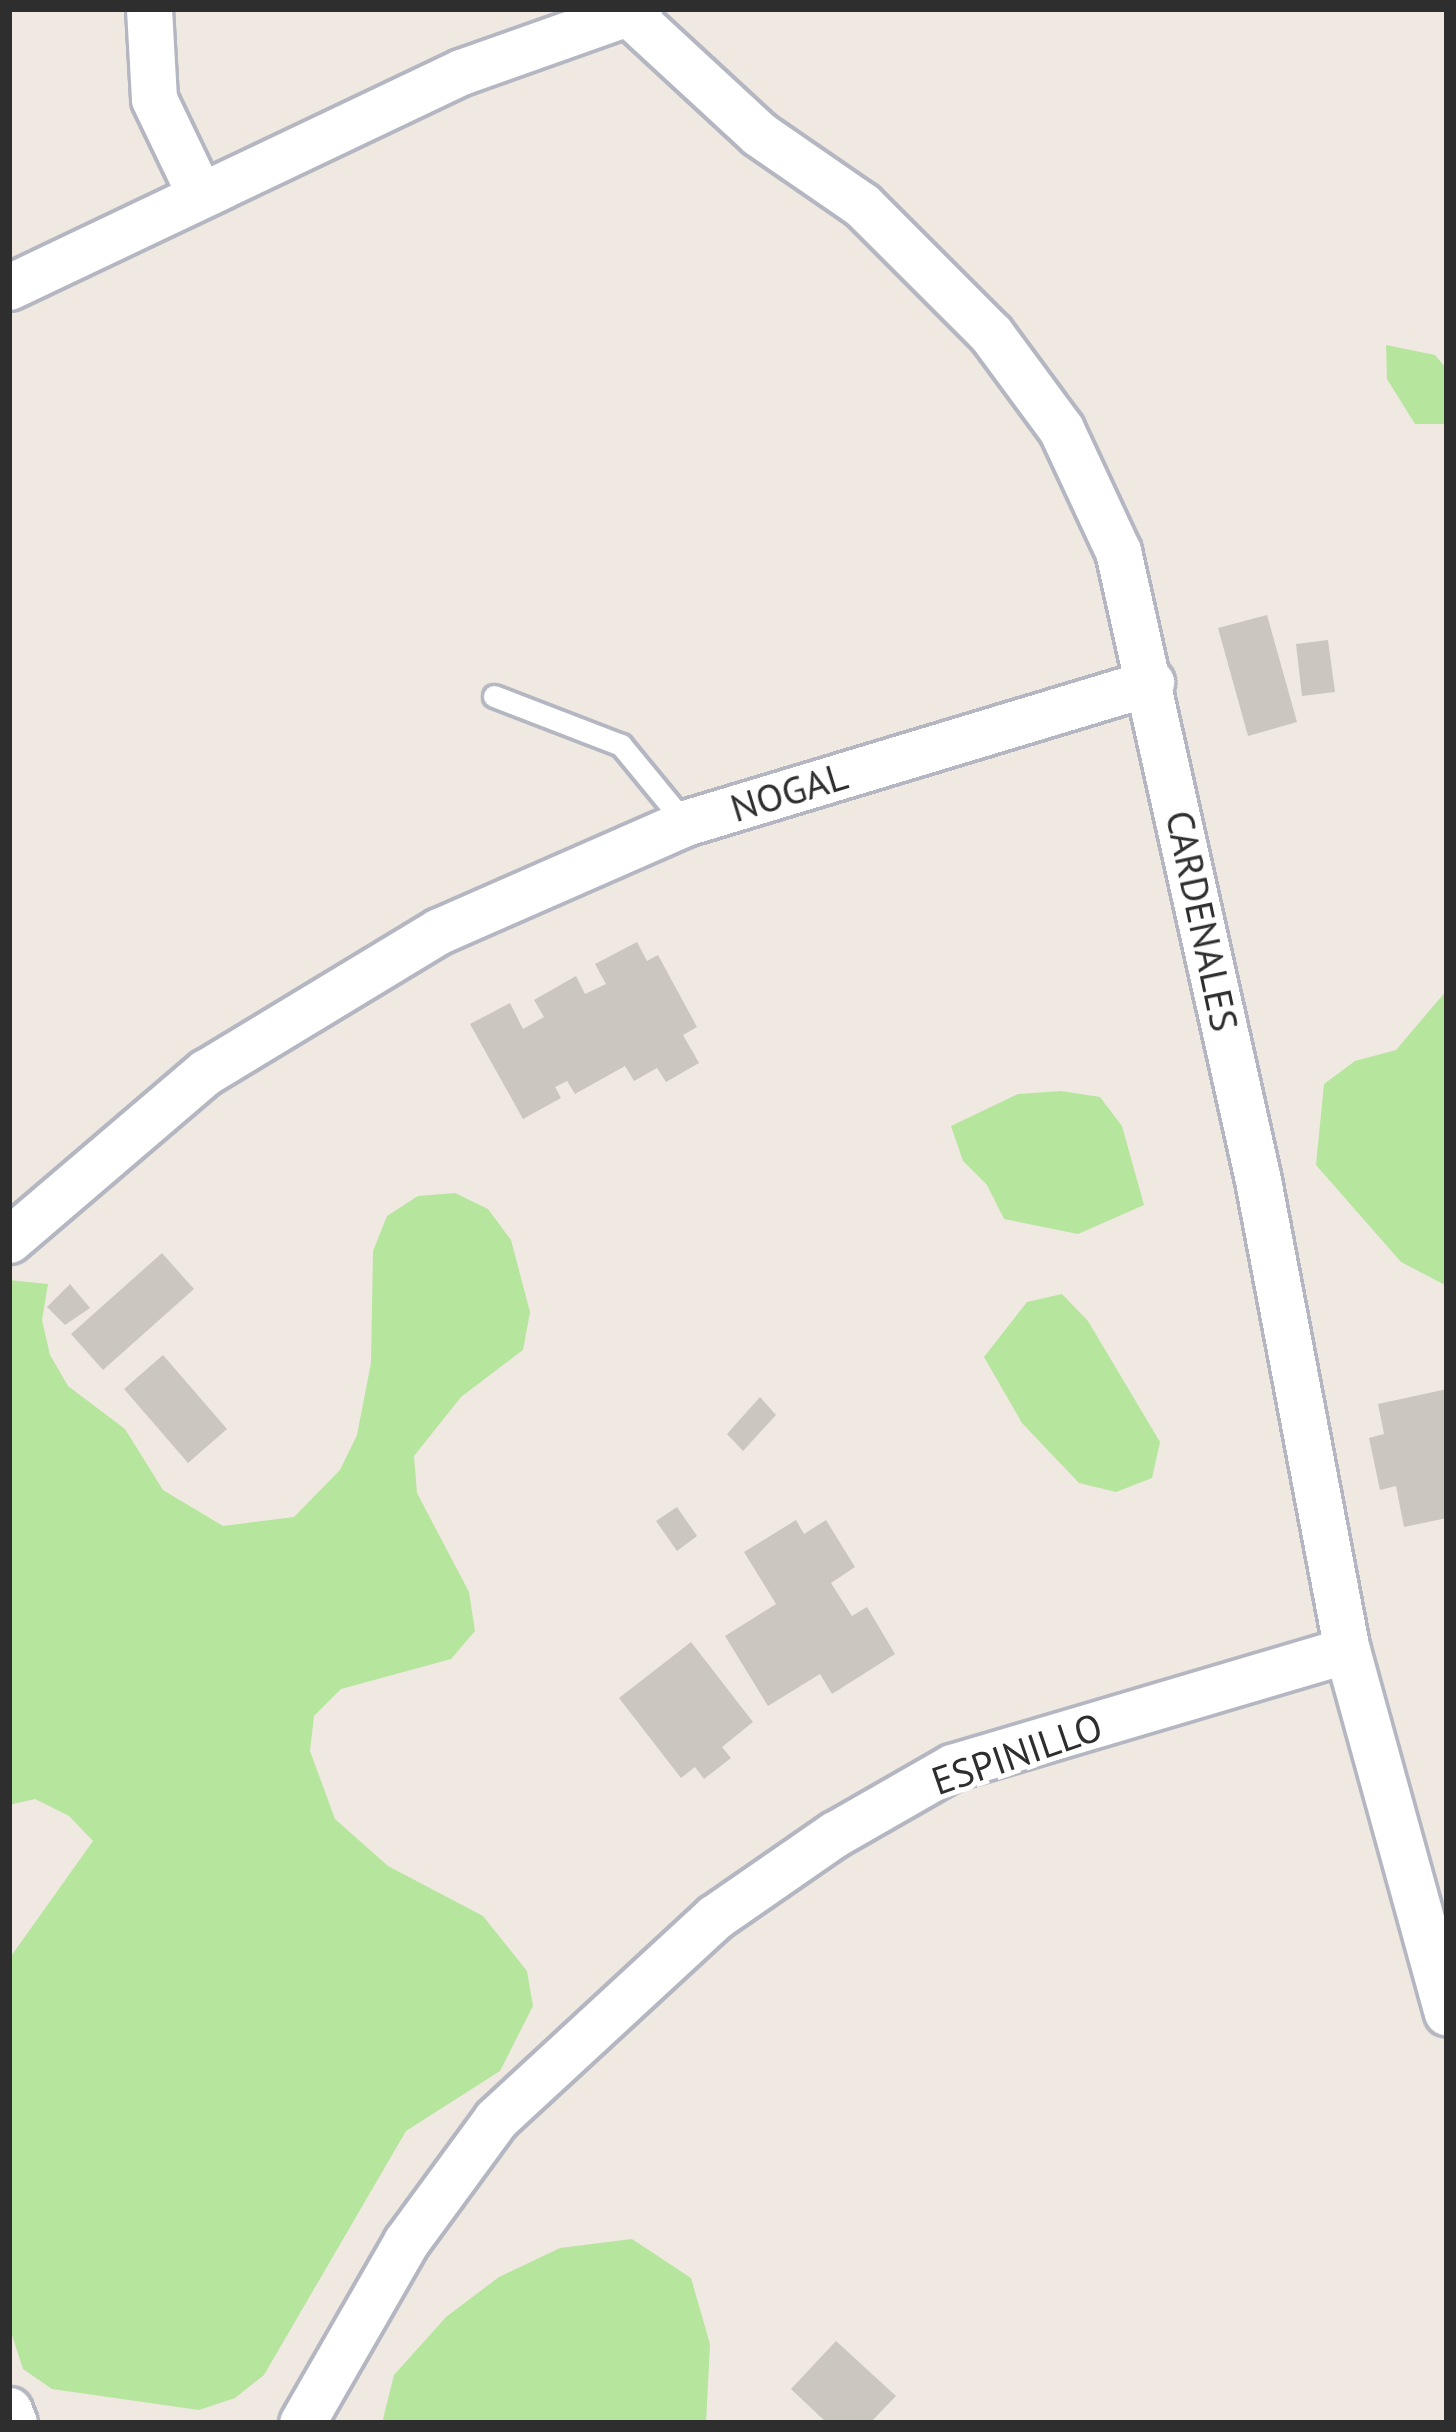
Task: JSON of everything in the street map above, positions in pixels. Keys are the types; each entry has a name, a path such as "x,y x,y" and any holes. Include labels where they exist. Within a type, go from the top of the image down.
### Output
{"street":[{"path":"149,9 154,99 199,193"},
{"path":"9,287 461,72 634,11"},
{"name":"CARDENALES","path":"634,11 759,134 862,205 991,334 1060,429 1118,550 1258,1180 1347,1650 1447,2012"},
{"name":"NOGAL","path":"9,1240 206,1072 439,931 685,823 1151,682"},
{"name":"ESPINILLO","path":"302,2423 406,2242 496,2119 715,1917 836,1834 952,1767 1347,1650"},
{"path":"9,2410 14,2423"}],"lane":[{"path":"494,696 621,745 685,823"}],"green space":[{"path":"1386,345 1435,355 1447,369 1447,424 1415,424 1387,379"},
{"path":"1447,990 1447,1286 1401,1262 1316,1165 1324,1084 1355,1061 1396,1050"},
{"path":"1061,1091 1100,1097 1122,1126 1144,1205 1078,1234 1004,1219 987,1185 963,1161 951,1126 1018,1094"},
{"path":"455,1193 488,1209 511,1240 530,1312 523,1350 461,1397 414,1456 417,1493 469,1592 475,1631 451,1659 341,1689 314,1716 310,1751 335,1819 388,1866 483,1916 527,1971 533,2006 500,2071 406,2131 264,2375 235,2398 199,2410 52,2389 23,2369 9,2326 9,1959 93,1841 69,1816 35,1799 9,1805 9,1280 48,1284 42,1320 50,1355 68,1386 125,1429 163,1490 223,1526 294,1517 340,1470 357,1435 371,1363 373,1251 387,1216 418,1196"},
{"path":"1062,1294 1088,1321 1160,1442 1152,1478 1116,1492 1079,1483 1022,1423 984,1357 1027,1302"},
{"path":"632,2239 691,2278 710,2344 706,2423 382,2423 394,2375 446,2317 499,2277 560,2248"}],"building":[{"path":"1267,615 1297,722 1248,736 1218,628"},
{"path":"1328,640 1335,692 1302,696 1296,644"},
{"path":"637,942 647,961 658,955 697,1027 683,1035 699,1063 666,1082 657,1068 634,1081 625,1066 575,1094 567,1081 555,1087 561,1098 523,1119 470,1024 510,1003 523,1029 544,1017 534,1000 576,976 585,994 606,984 595,964"},
{"path":"162,1253 194,1289 103,1370 71,1334"},
{"path":"70,1284 90,1308 65,1325 47,1307"},
{"path":"163,1355 227,1429 188,1463 124,1389"},
{"path":"1447,1389 1447,1518 1404,1527 1396,1486 1380,1490 1369,1438 1384,1434 1378,1404"},
{"path":"760,1397 776,1415 743,1451 727,1434"},
{"path":"677,1507 697,1536 677,1551 656,1521"},
{"path":"796,1520 804,1534 826,1520 855,1567 831,1583 852,1616 867,1607 895,1654 832,1694 820,1674 768,1706 725,1636 776,1604 744,1552"},
{"path":"691,1642 753,1722 722,1747 731,1758 704,1779 695,1767 681,1778 619,1698"},
{"path":"836,2341 896,2396 870,2423 827,2423 791,2389"}]}
